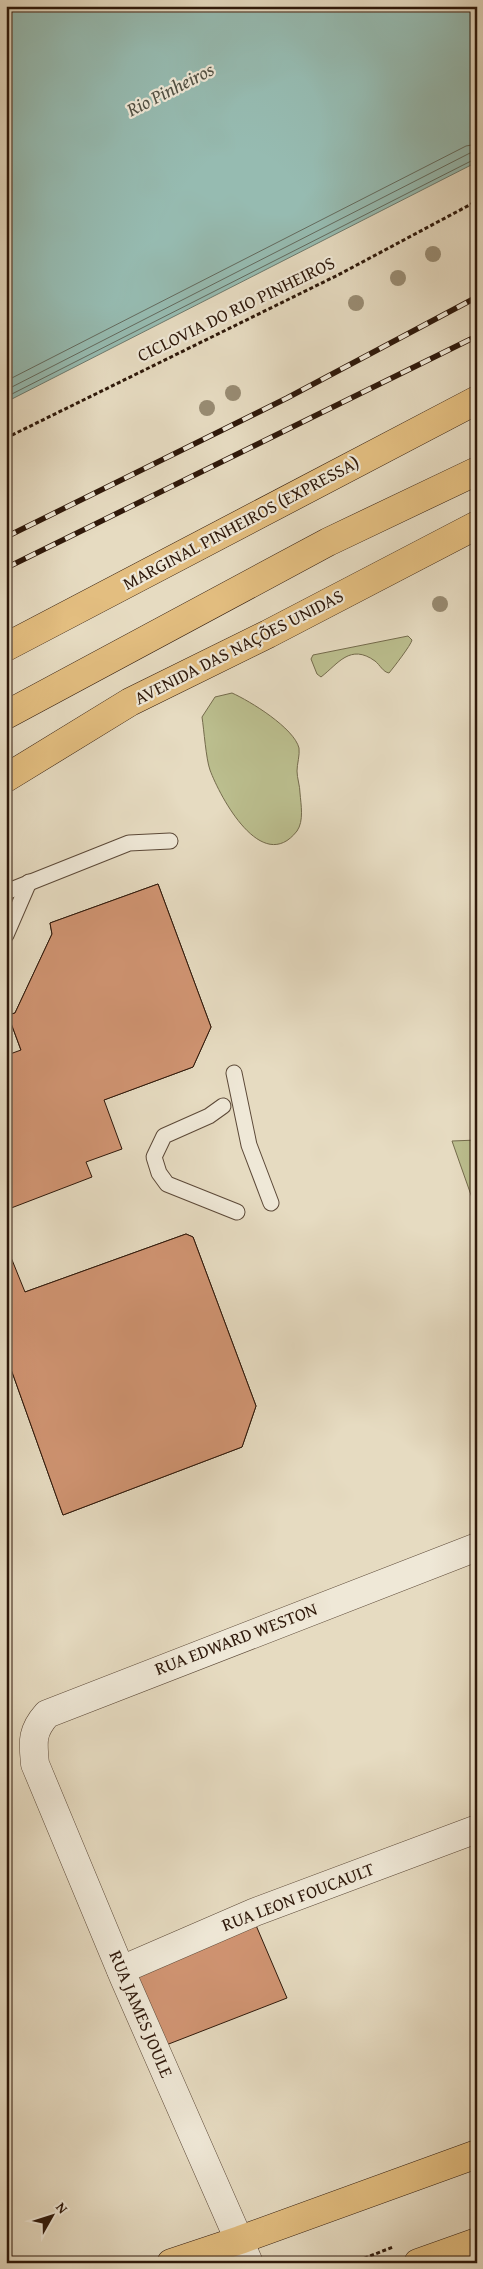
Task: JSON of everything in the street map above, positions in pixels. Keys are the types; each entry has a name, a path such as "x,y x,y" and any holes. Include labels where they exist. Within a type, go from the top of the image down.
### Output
{"main road":[{"name":"MARGINAL PINHEIROS (EXPRESSA)","path":"6,647 477,400"},
{"path":"6,715 328,542 477,471"},
{"name":"AVENIDA DAS NAÇÕES UNIDAS","path":"6,778 130,702 268,634 477,525"},
{"path":"171,2263 244,2252 477,2154"},
{"path":"418,2263 477,2242"}],"street":[{"name":"RUA EDWARD WESTON","path":"35,1764 33,1740 37,1725 47,1714 477,1547"},
{"name":"RUA JAMES JOULE","path":"35,1764 121,1970 244,2252"},
{"name":"RUA LEON FOUCAULT","path":"121,1970 255,1912 477,1829"}],"lane":[{"path":"6,892 130,843 170,840"},
{"path":"6,935 29,882"},
{"path":"234,1073 249,1145 271,1203"},
{"path":"223,1106 209,1116 164,1136 154,1158 159,1174 167,1184 237,1212"}],"path":[{"name":"CICLOVIA DO RIO PINHEIROS","path":"6,438 338,274 477,201"}],"green space":[{"path":"408,636 412,640 411,643 389,673 383,670 375,661 358,654 345,657 321,677 317,674 311,659 313,655"},
{"path":"232,693 260,709 280,724 289,732 299,748 297,771 300,790 301,823 297,831 284,842 270,844 257,839 244,828 223,797 210,770 202,717 215,697"},
{"path":"477,1140 477,1212 452,1141"}],"water":[{"name":"Rio Pinheiros","path":"6,6 477,6 477,162 6,402"}],"building":[{"path":"158,884 211,1027 193,1067 47,1121 8,1015 15,1013 52,934 50,923"},
{"path":"158,884 211,1027 193,1067 104,1100 122,1149 86,1162 92,1177 6,1210 6,1045 10,1054 21,1050 8,1015 15,1013 52,934 50,923"},
{"path":"186,1234 193,1237 256,1406 242,1447 63,1515 6,1355 6,1315 14,1297 25,1292"},
{"path":"186,1234 193,1237 256,1406 242,1447 63,1515 6,1355 6,1245 25,1292"},
{"path":"252,1916 287,1998 161,2047 130,1976"}],"railway":[{"path":"6,537 287,398 477,297"},
{"path":"6,568 477,336"}]}
